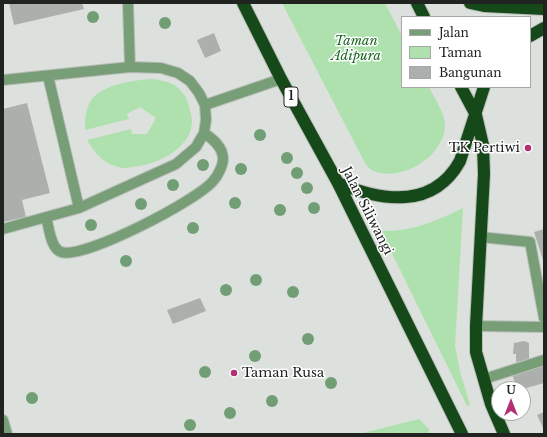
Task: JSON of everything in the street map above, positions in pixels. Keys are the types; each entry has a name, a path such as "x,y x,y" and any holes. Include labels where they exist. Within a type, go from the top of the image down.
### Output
{"highway":[{"path":"417,3 424,16"},
{"path":"470,3 484,6 544,9"},
{"name":"Jalan Siliwangi","path":"246,5 281,79 338,183 462,434"},
{"path":"462,88 476,115 483,145 484,174 476,352 491,404 504,434"},
{"path":"338,183 377,197 397,198 417,196 438,187 454,172 460,161 484,88"}],"lane":[{"path":"128,3 130,67"},
{"path":"3,80 130,67 161,68 178,73 190,80 205,105 206,120 204,133 196,147 176,164 79,208 3,229"},
{"path":"48,76 79,208"},
{"path":"205,105 281,79"},
{"path":"46,217 54,246 60,252 67,253 104,243 148,223 186,201 213,181 222,164 223,156 220,147 204,133"},
{"path":"480,237 530,242 544,318"},
{"path":"476,326 544,327"},
{"path":"484,379 544,360"},
{"path":"3,420 7,434"}],"green space":[{"name":"Taman Adipura","path":"282,3 385,3 401,34 401,88 430,88 439,106 445,122 443,138 429,157 408,170 397,173 385,173 373,170 365,163"},
{"path":"153,79 176,86 184,94 192,119 191,130 181,146 166,157 140,166 124,168 116,167 101,158 93,150 87,140 131,129 132,134 147,134 156,118 140,107 127,114 129,119 85,130 85,119 88,105 95,96 110,87 137,80"},
{"path":"463,208 455,346 460,371 470,405 467,406 381,231 403,230 424,225"},
{"path":"419,419 429,429 429,434 359,434"}],"building":[{"path":"9,3 82,3 84,9 14,25"},
{"path":"214,33 221,51 205,58 197,40"},
{"path":"27,103 50,193 22,200 26,217 3,222 3,109"},
{"path":"544,229 544,263 534,232"},
{"path":"200,298 206,311 173,324 167,310"},
{"path":"524,341 529,343 529,360 516,362 516,354 513,354 514,343"},
{"path":"544,363 544,383 531,387 531,381 514,381 512,374"},
{"path":"544,412 544,430 537,415"}],"place":[{"name":"TK Pertiwi","path":"528,148"},
{"name":"Taman Rusa","path":"234,373"}]}
